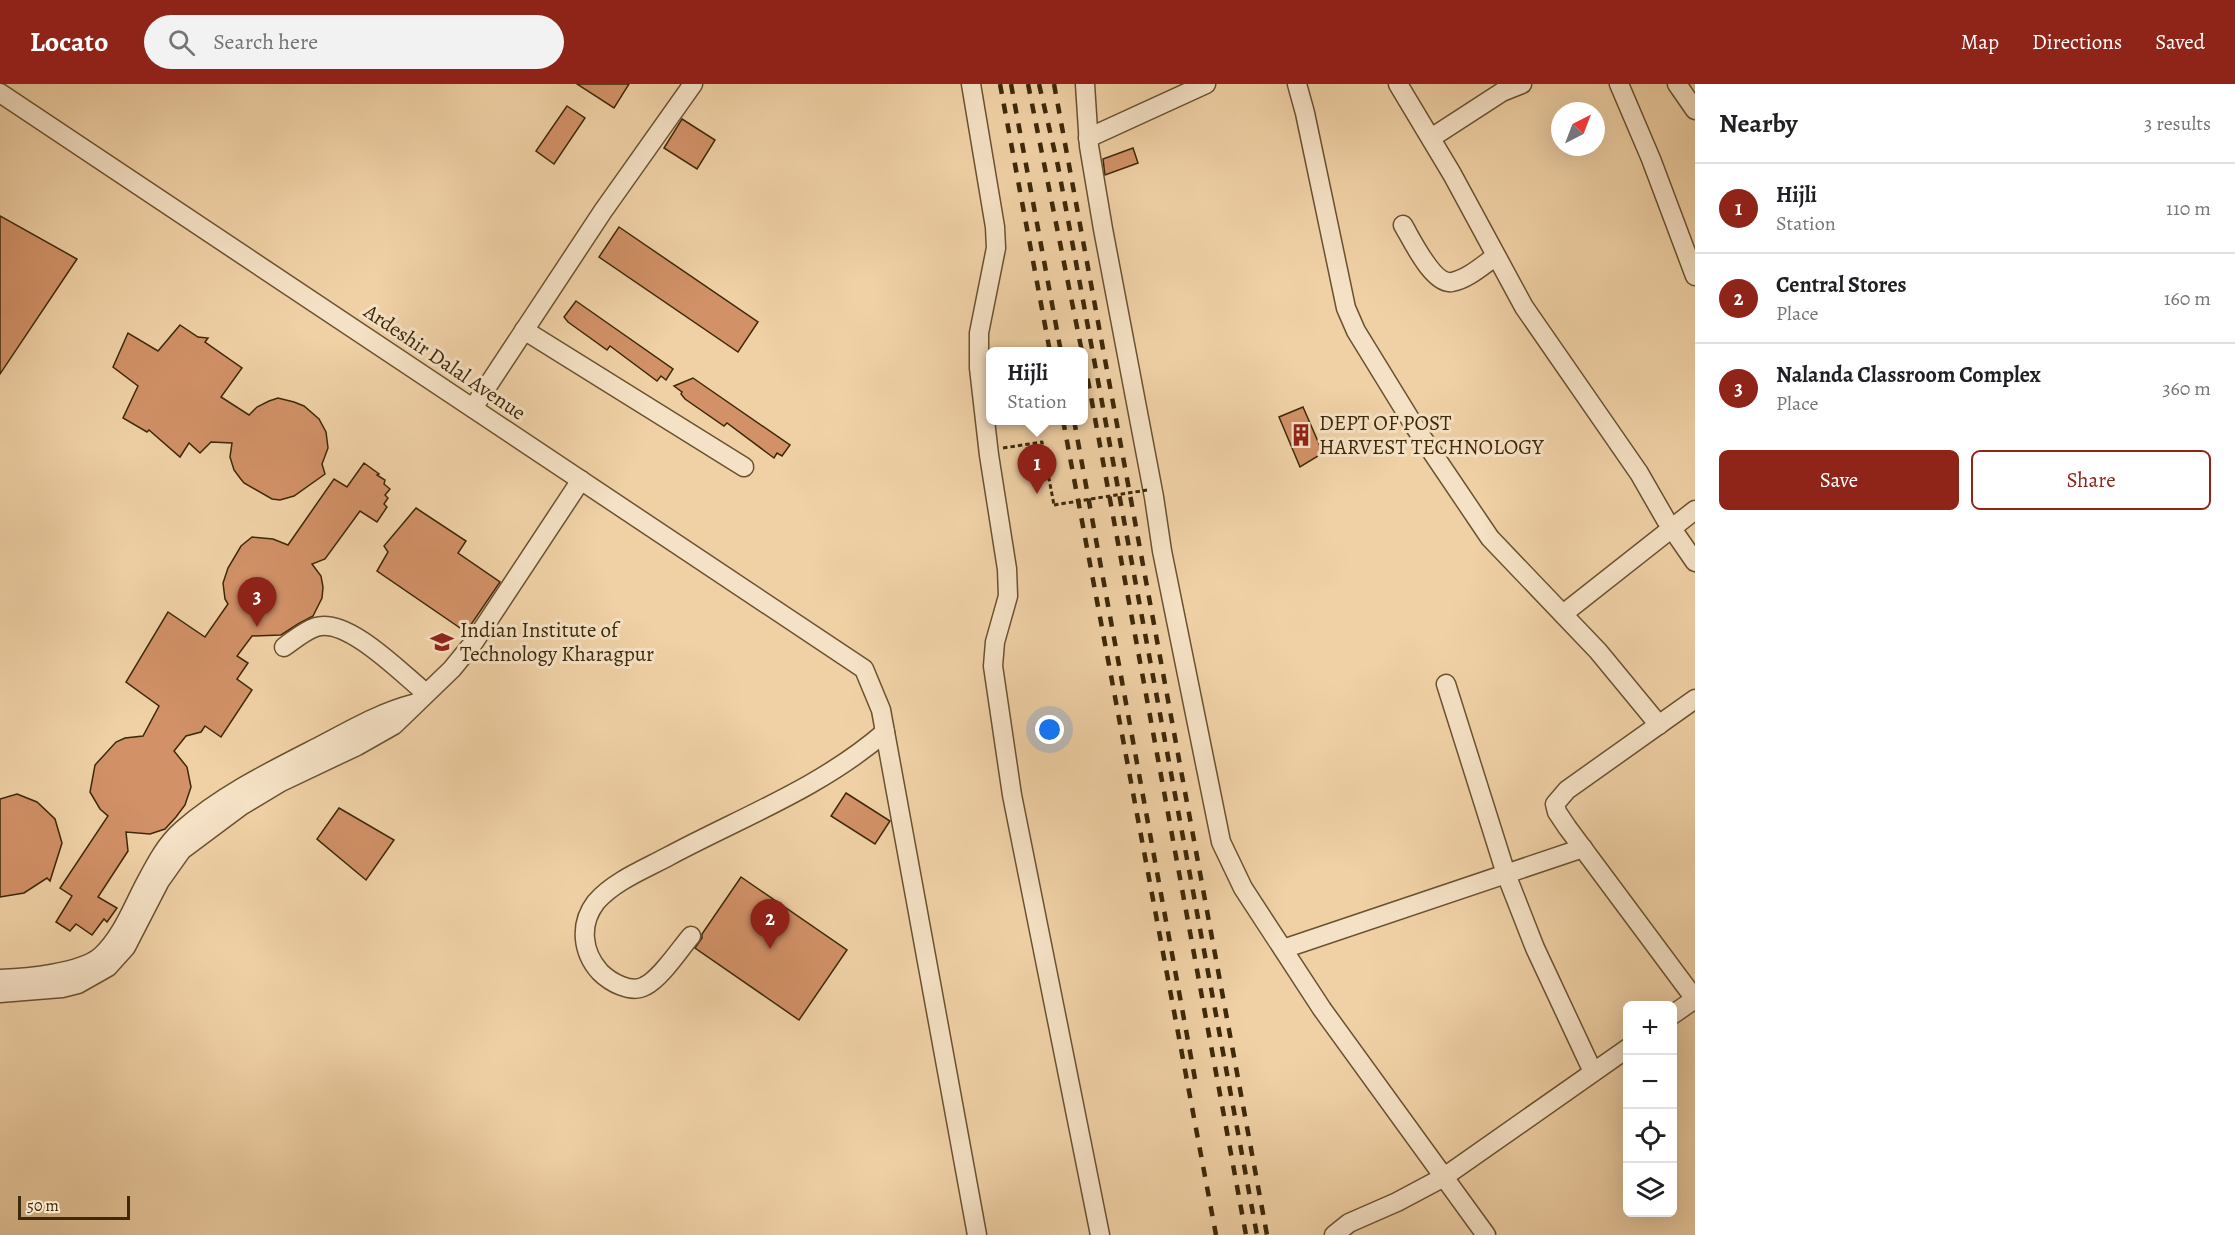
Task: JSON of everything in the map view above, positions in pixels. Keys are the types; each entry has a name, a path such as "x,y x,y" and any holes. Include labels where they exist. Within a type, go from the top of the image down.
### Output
{"street":[{"path":"473,408 603,211 693,84"},
{"path":"970,84 995,227 996,248 979,333 981,396 1007,570 1008,596 995,642 993,666 1012,795 1100,1235"},
{"path":"1085,84 1088,138 1103,230 1154,497 1162,551 1221,842 1243,888 1322,1009 1486,1235"},
{"path":"1088,138 1206,84"},
{"path":"1297,84 1305,112 1346,308 1356,331 1415,427 1490,538 1598,651 1659,725"},
{"path":"1398,84 1431,138 1524,307 1639,473 1695,562"},
{"path":"1431,138 1502,92 1522,84"},
{"path":"1619,84 1651,159 1695,276"},
{"path":"1677,84 1693,102"},
{"name":"Ardeshir Dalal Avenue","path":"0,93 864,669 881,710 885,732"},
{"path":"1403,225 1424,260 1443,282 1463,278 1496,256"},
{"path":"524,330 744,467"},
{"path":"0,993 62,988 78,984 108,967 126,947 160,881 182,849 241,806 280,782 357,746 394,725 452,669 474,642 581,480"},
{"path":"1563,614 1695,510"},
{"path":"284,647 316,627 339,628 358,638 420,699"},
{"path":"1446,684 1506,874 1535,948 1593,1072"},
{"path":"0,979 44,975 87,964 99,957 117,937 154,867 167,846 181,830 271,770 390,710 420,699"},
{"path":"1677,1012 1695,999 1557,812 1555,804 1567,790 1695,699"},
{"path":"691,936 655,978 644,987 634,989 620,986 605,977 591,962 584,941 584,926 595,904 605,893 832,773 861,754 885,732"},
{"path":"885,732 976,1235"},
{"path":"1283,949 1583,848"},
{"path":"1335,1235 1349,1223 1397,1202 1444,1177 1623,1051"}],"path":[{"path":"988,449 1042,442 1054,505 1147,490"}],"building":[{"path":"577,84 629,84 614,108"},
{"path":"567,106 585,118 554,164 536,151"},
{"path":"682,119 715,140 697,169 664,148"},
{"path":"1133,148 1138,163 1105,175 1103,159"},
{"path":"0,216 77,259 0,374"},
{"path":"619,227 758,322 738,352 599,257"},
{"path":"576,301 673,369 666,380 661,376 657,381 610,346 607,350 568,322 564,317"},
{"path":"180,325 198,337 208,338 205,342 242,368 221,397 249,415 257,407 278,398 304,406 319,419 326,432 328,448 322,464 325,474 294,496 280,500 272,499 244,483 234,470 230,457 232,443 211,442 200,453 189,443 180,457 149,430 147,432 123,418 138,386 113,367 128,333 158,351"},
{"path":"693,378 790,445 782,456 777,453 774,458 727,423 724,426 685,399 682,392 674,386"},
{"name":"DEPT OF POST HARVEST TECHNOLOGY","path":"1303,407 1323,453 1300,467 1279,417"},
{"path":"364,463 385,480 384,484 390,489 385,495 388,498 384,504 387,507 377,522 360,511 325,559 312,564 321,576 323,587 322,598 313,616 281,635 252,636 237,656 248,663 237,679 252,690 221,737 205,726 201,732 186,736 174,751 187,767 191,787 185,805 165,829 150,834 126,832 128,851 98,897 117,908 107,922 104,919 92,935 76,924 70,931 56,922 72,896 60,888 108,816 100,809 90,792 95,765 116,742 125,738 143,736 159,706 126,682 168,612 205,637 228,604 223,583 228,568 241,546 252,537 273,539 288,545 334,479 347,487"},
{"path":"416,508 466,541 458,553 500,582 466,632 377,571 388,552 384,546"},
{"path":"846,793 890,821 875,844 831,816"},
{"path":"17,794 37,802 55,819 62,843 50,881 47,878 24,893 0,897 0,799"},
{"path":"339,808 394,840 366,880 317,839"},
{"path":"741,877 847,950 799,1020 695,948"}],"railway":[{"path":"1000,84 1049,347"},
{"path":"1011,84 1060,347"},
{"path":"1028,84 1081,347"},
{"path":"1039,84 1058,166 1257,1235"},
{"path":"1054,84 1267,1235"},
{"path":"1088,381 1246,1235"},
{"path":"1064,425 1216,1235"},
{"path":"1075,425 1195,1079"}],"place":[{"name":"DEPT OF POST HARVEST TECHNOLOGY","path":"1301,435"},
{"name":"Hijli","path":"1037,494"},
{"name":"Nalanda Classroom Complex","path":"257,627"},
{"name":"Indian Institute of Technology Kharagpur","path":"442,642"},
{"name":"Central Stores","path":"770,949"}]}
